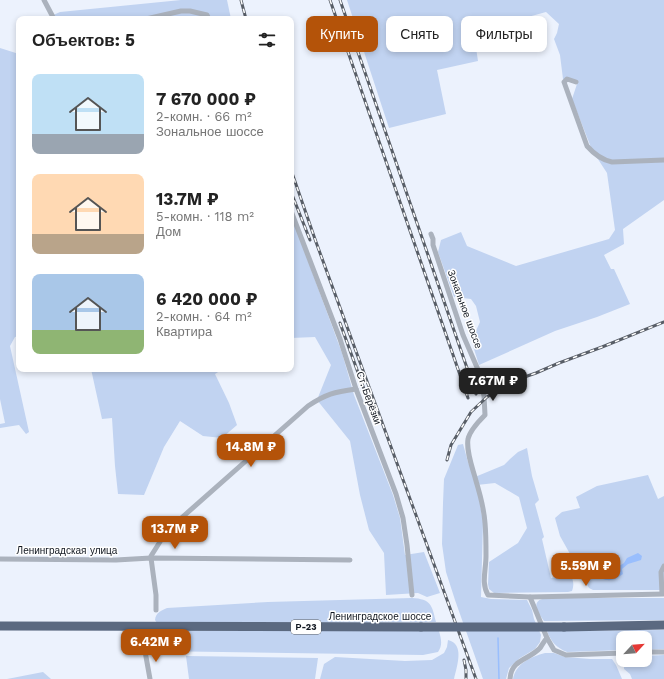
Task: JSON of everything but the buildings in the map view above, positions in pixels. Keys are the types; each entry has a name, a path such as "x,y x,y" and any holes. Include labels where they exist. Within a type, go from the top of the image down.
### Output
{"highway":[{"name":"Ленинградское шоссе","path":"0,626 421,627 664,625"}],"street":[{"path":"44,0 52,16"},
{"path":"159,16 181,11 190,11 205,16"},
{"path":"576,82 567,79 564,82 587,146 591,150 606,161 612,162 664,160"},
{"name":"Ст. Берёзки","path":"294,218 340,339 356,389 402,512 412,595"},
{"name":"Зональное шоссе","path":"431,234 433,245 458,320 479,372 484,396 485,415 468,437 468,444 471,464 481,497 485,522 485,590 488,595 530,597"},
{"path":"156,610 156,595 151,556 163,537 178,521 308,406 318,399 332,393 356,389"},
{"name":"Ленинградская улица","path":"0,558 116,560 151,558 350,560"},
{"path":"616,653 566,655 554,650 547,638 530,597 663,594 661,572 664,566"},
{"path":"142,627 150,679"},
{"path":"510,679 513,668 540,648 547,638"},
{"path":"652,652 664,652"}],"shaded area":[{"path":"181,0 227,0 230,16 51,16 60,12"},
{"path":"347,0 664,0 664,200 623,229 624,244 604,255 611,269 614,269 630,304 555,331 479,365 473,346 475,333 480,322 476,306 471,299 454,297 438,252 441,240 461,232 467,246 516,266 609,239 615,230 607,173 592,150 572,99 578,81 563,79 560,55 554,39 559,24 546,12 532,16 461,16 461,52 477,52 478,61 437,70 446,114 389,128 364,52 378,52 378,16 352,16"},
{"path":"0,48 16,53 16,337 10,346 29,432 26,434 19,425 0,428 0,424 5,423 0,399"},
{"path":"294,223 342,353 354,395 393,495 400,518 405,555 424,552 440,593 427,597 418,593 386,595 384,553 369,530 360,495 350,441 317,400 331,365 315,337 294,338"},
{"path":"92,372 218,372 215,374 229,403 237,425 222,438 203,436 180,421 164,447 144,495 118,494 112,418 102,419"},
{"path":"463,444 468,462 475,477 504,465 518,452 527,448 532,476 539,500 535,504 544,537 542,539 551,578 570,574 573,581 572,591 568,592 494,593 489,589 489,562 518,543 527,528 519,497 495,483 477,485 483,522 481,597 491,599 527,600 541,635 540,642 535,649 520,658 509,668 506,679 483,679 446,572 442,544 444,479 458,445"},
{"path":"648,475 658,499 664,496 664,590 593,590 589,588 560,536 555,518 562,512 580,508 576,497 597,486"},
{"path":"412,598 423,600 430,604 436,622 157,623 155,620 158,613 167,608 268,602"},
{"path":"547,598 664,598 664,620 544,621 536,607 538,601"},
{"path":"664,630 664,649 652,650 652,631 616,631 616,650 567,652 560,649 555,644 547,631"},
{"path":"145,631 439,631 441,644 438,652 423,655 154,651 146,642"},
{"path":"448,640 457,646 458,651 458,662 454,679 320,679 324,664 335,657 405,661 432,660 444,653"},
{"path":"545,653 554,653 565,657 612,659 622,679 513,679 517,669 535,656"},
{"path":"664,655 664,679 632,679 630,674 624,669 624,667 652,667 652,656"},
{"path":"186,656 318,658 315,679 189,679"},
{"path":"43,672 51,679 7,679"}],"water":[{"path":"638,553 642,556 641,560 628,564 622,569 623,574 615,578 609,580 601,578 594,570 594,561 619,566 624,563 627,558"}],"waterway":[{"path":"498,638 499,679"}],"railway":[{"path":"241,0 245,16"},
{"path":"330,0 468,398"},
{"path":"340,0 476,394"},
{"path":"294,179 476,679"},
{"path":"294,200 310,240"},
{"path":"447,460 451,445 471,412 487,397 510,382 664,322"},
{"path":"340,323 368,400"},
{"path":"464,660 466,679"}]}
